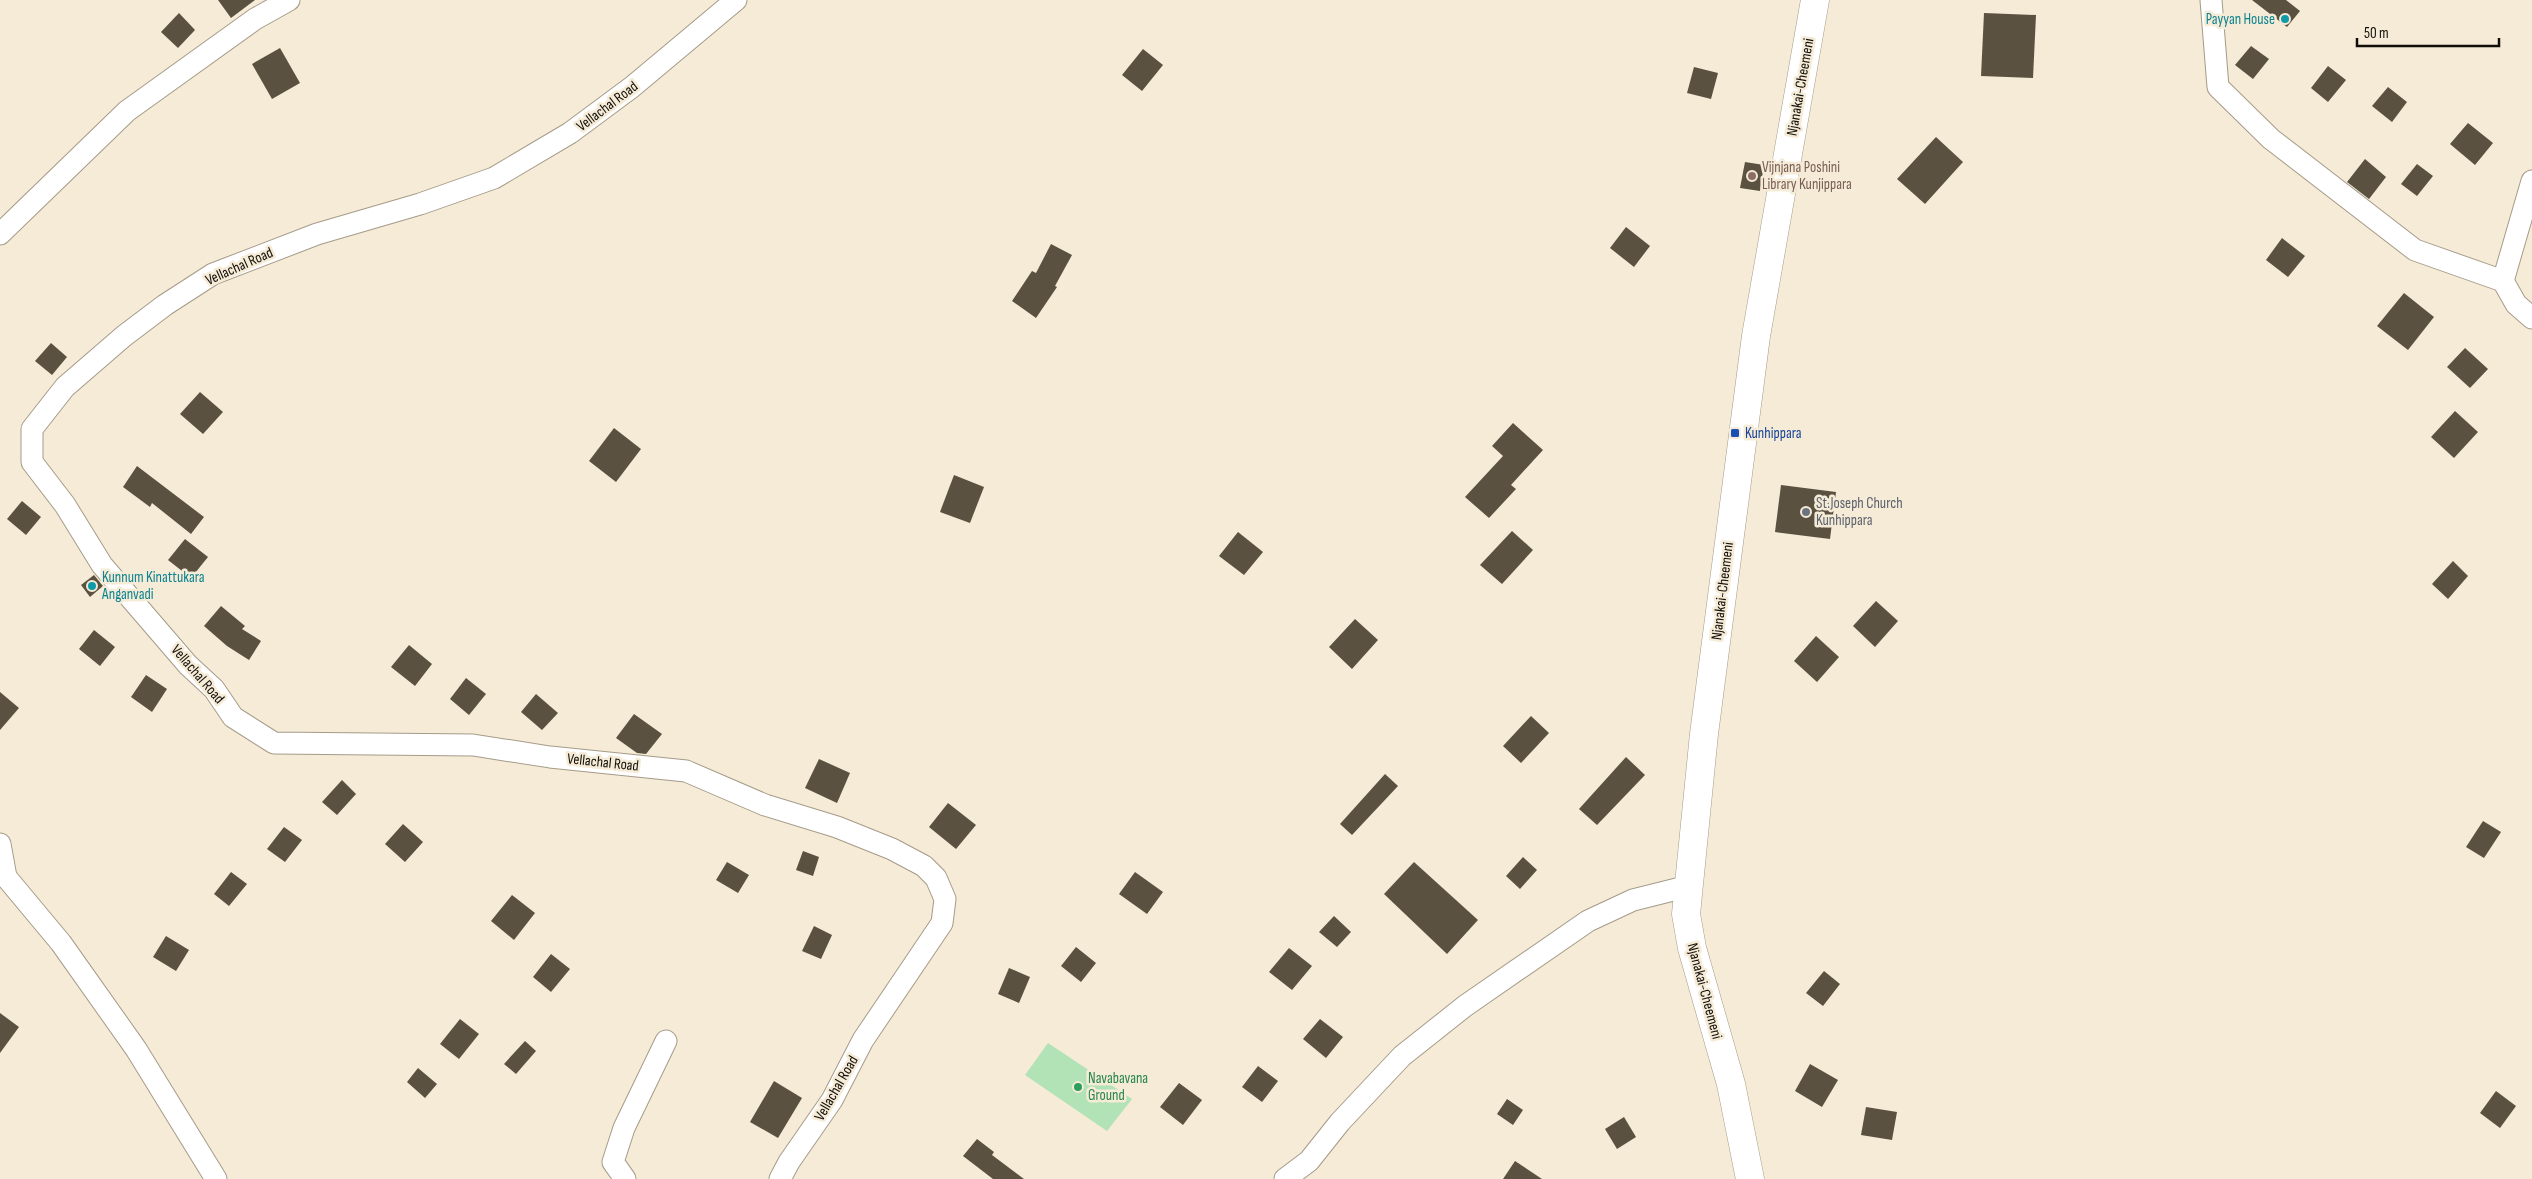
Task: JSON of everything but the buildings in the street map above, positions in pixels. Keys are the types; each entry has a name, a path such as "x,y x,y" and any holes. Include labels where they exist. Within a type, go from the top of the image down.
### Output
{"main road":[{"name":"Njanakai-Cheemeni","path":"1750,1179 1731,1084 1692,948 1686,914 1704,734 1756,336 1815,0"}],"street":[{"path":"0,234 127,111 255,19 289,0"},
{"name":"Vellachal Road","path":"736,0 632,87 570,134 494,178 420,204 316,234 289,244 213,274 165,305 124,336 65,387 32,429 32,462 65,506 102,565 188,664 214,689 233,717 274,743 473,745 550,757 686,772 765,805 837,827 892,849 924,866 936,878 945,899 942,923 862,1040 832,1100 789,1162 780,1179"},
{"path":"2211,0 2218,87 2264,132 2415,250 2503,281 2516,304 2532,318"},
{"path":"2503,281 2532,181"},
{"path":"0,844 6,877 61,943 136,1049 216,1179"},
{"path":"1285,1179 1309,1161 1340,1122 1402,1056 1465,1006 1588,921 1633,900 1689,886"},
{"path":"625,1179 613,1162 624,1128 666,1041"}],"green space":[{"name":"Navabavana Ground","path":"1048,1043 1132,1099 1107,1131 1025,1075"}],"place":[{"name":"Payyan House","path":"2285,19"},
{"name":"Vijnjana Poshini Library Kunjippara","path":"1752,176"},
{"name":"Kunhippara","path":"1735,433"},
{"name":"St.Joseph Church Kunhippara","path":"1806,512"},
{"name":"Kunnum Kinattukara Anganvadi","path":"92,586"},
{"name":"Navabavana Ground","path":"1078,1087"}]}
